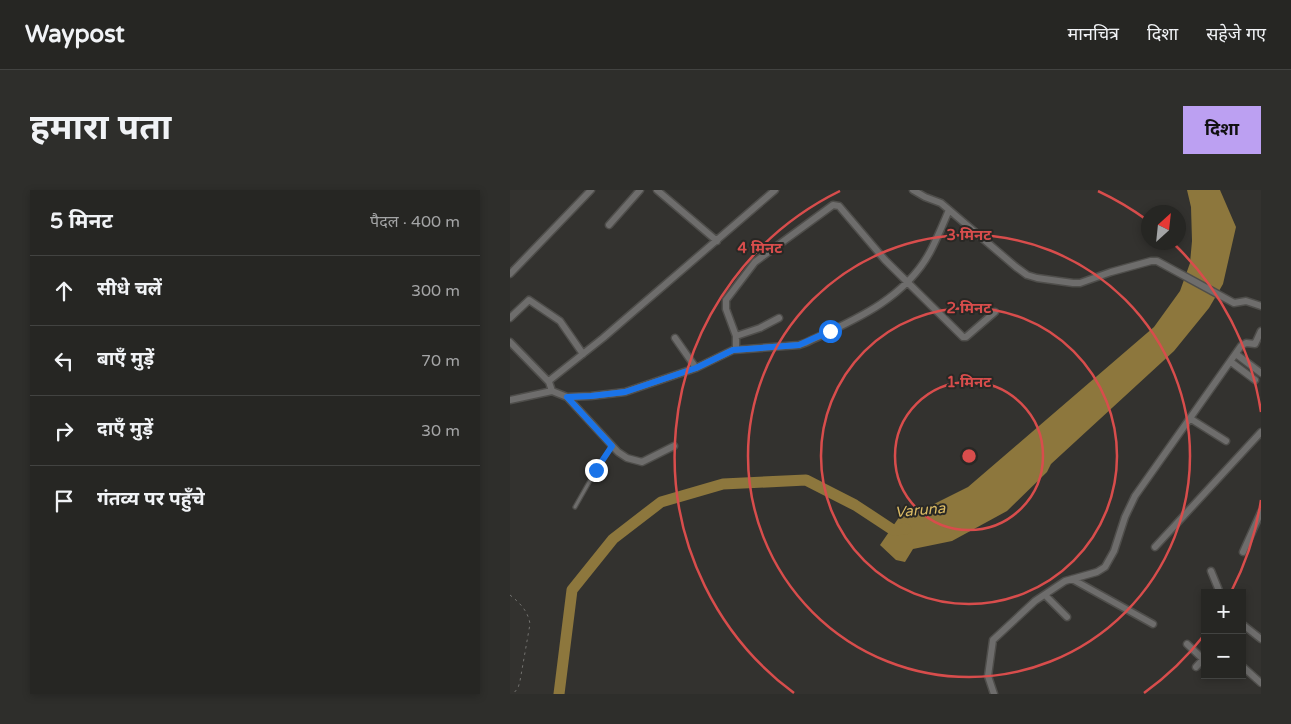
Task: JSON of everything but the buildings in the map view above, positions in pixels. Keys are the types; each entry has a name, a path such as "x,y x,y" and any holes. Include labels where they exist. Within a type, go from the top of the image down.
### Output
{"street":[{"path":"510,274 591,190"},
{"path":"609,225 640,190"},
{"path":"657,190 717,242"},
{"path":"549,382 717,242 775,190"},
{"path":"916,191 941,203 1027,275 1080,283 1151,261 1162,263 1234,303 1246,301 1261,306"},
{"path":"736,349 736,336 725,304 726,300 755,262 833,205 839,206 886,260 963,337 966,337 995,312"},
{"path":"510,400 552,391 567,397 625,392 696,368 736,349 805,343 890,299 920,268 930,253 949,210"},
{"path":"510,318 529,300 560,321 583,354"},
{"path":"736,336 760,328 779,318"},
{"path":"994,694 988,676 993,640 1044,595 1071,578 1079,578 1105,567 1110,560 1125,517 1135,496 1236,354 1244,344 1255,344 1261,331"},
{"path":"675,338 696,368"},
{"path":"510,342 549,382 552,391"},
{"path":"1236,354 1261,373"},
{"path":"1230,362 1255,380"},
{"path":"567,397 612,446 627,458 642,462 674,446"},
{"path":"1191,419 1226,441"},
{"path":"1155,547 1261,432"},
{"path":"1243,552 1261,512"},
{"path":"1211,571 1218,589"},
{"path":"1071,578 1153,624"},
{"path":"1044,595 1067,618"},
{"path":"1246,627 1261,639"},
{"path":"1187,644 1201,656"},
{"path":"1196,666 1201,661"},
{"path":"1246,670 1261,683"}],"lane":[{"path":"575,507 612,446"}],"path":[{"path":"510,595 523,607 528,615 530,624 520,681 518,688 513,694"}],"shaded area":[{"path":"1187,190 1220,190 1236,227 1223,284 1209,308 1174,351 1051,464 1047,472 1007,511 952,541 913,549 905,562 896,560 880,545 902,513 920,511 968,487 1154,327 1180,291 1190,263 1192,241 1191,207"}],"waterway":[{"name":"Varuna","path":"559,694 572,590 613,539 661,502 723,484 806,480 855,505 893,530 906,529"}],"route":[{"path":"596,470 612,446 567,397 625,392 696,368 736,349 799,345 830,331"}]}
